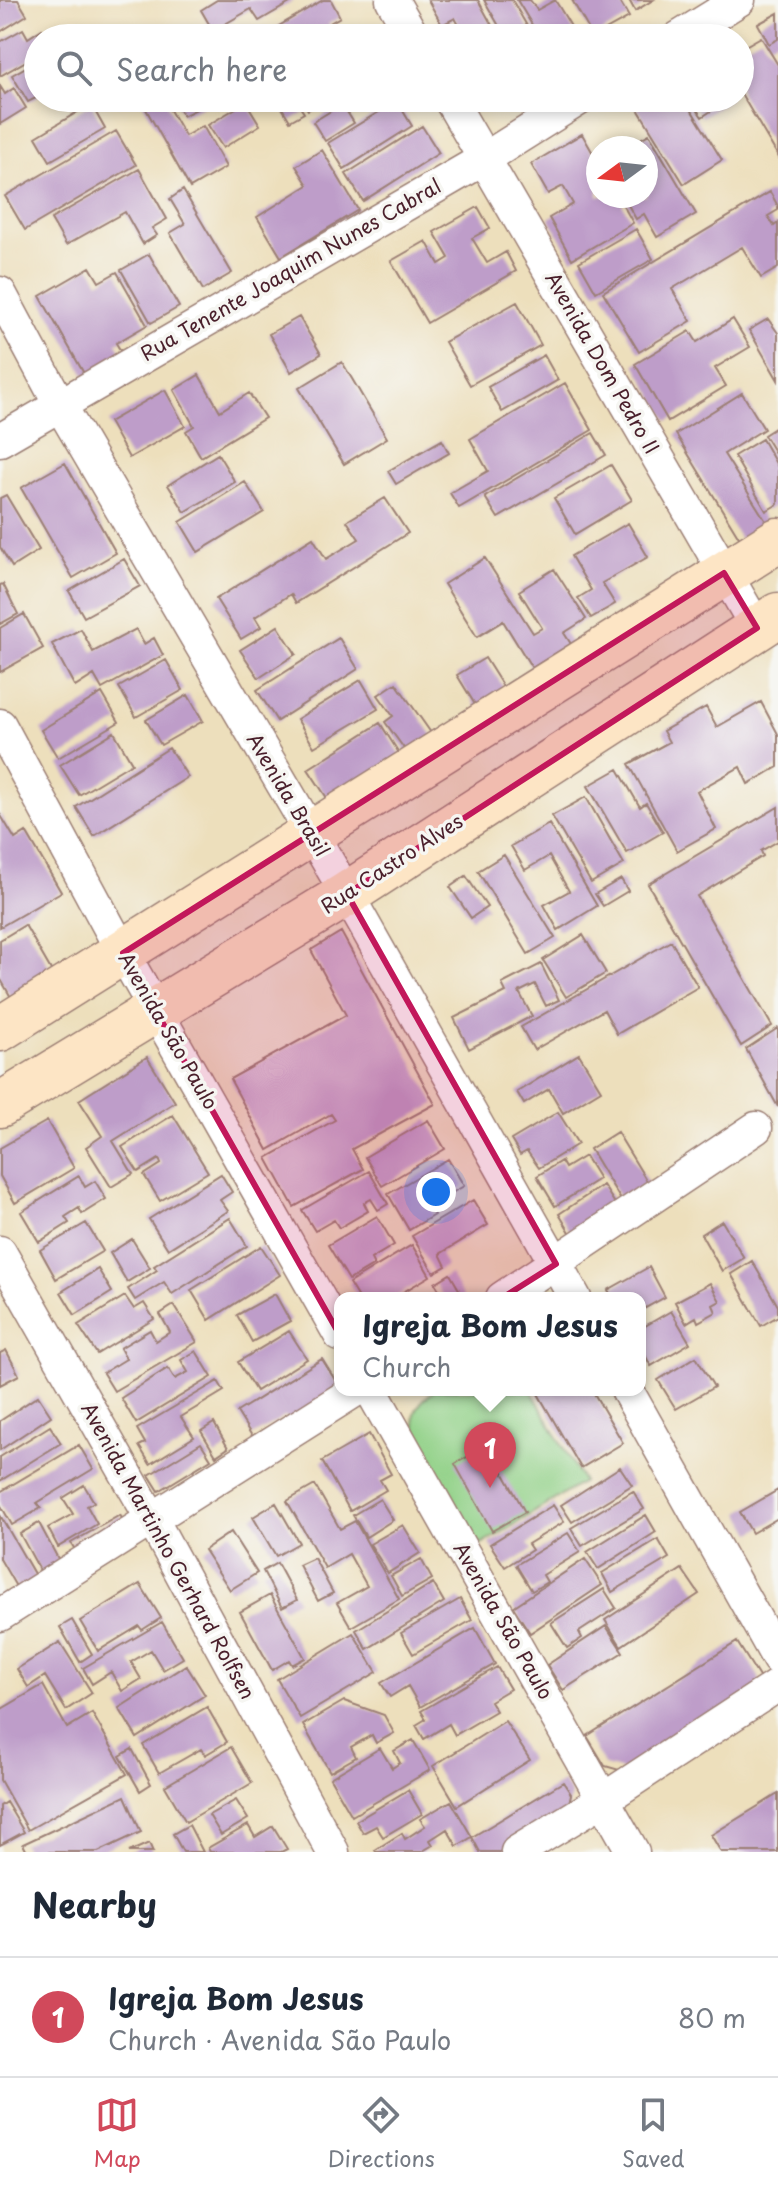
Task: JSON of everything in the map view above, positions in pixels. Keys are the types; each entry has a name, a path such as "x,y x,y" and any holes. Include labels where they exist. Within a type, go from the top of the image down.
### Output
{"main road":[{"path":"0,1029 778,540"},
{"name":"Rua Castro Alves","path":"0,1105 347,894 767,622"}],"street":[{"path":"392,0 406,24"},
{"path":"700,24 739,0"},
{"name":"Avenida Dom Pedro II","path":"457,112 724,573 767,622"},
{"name":"Rua Tenente Joaquim Nunes Cabral","path":"0,440 484,159 559,112"},
{"name":"Avenida Brasil","path":"0,293 60,405 347,894 572,1292"},
{"name":"Avenida São Paulo","path":"0,725 123,953 334,1324"},
{"path":"512,1292 756,1128"},
{"name":"Avenida Martinho Gerhard Rolfsen","path":"0,1252 153,1521 333,1852"},
{"path":"0,1615 347,1396"},
{"name":"Avenida São Paulo","path":"374,1396 633,1852"},
{"path":"630,1396 778,1659"},
{"path":"517,1852 778,1685"}],"highlighted area":[{"path":"724,573 757,628 347,894 556,1264 367,1383 123,953"}],"green space":[{"path":"428,1396 534,1396 583,1482 478,1547 420,1443 414,1419 421,1402"}],"building":[{"path":"0,0 18,0 27,15 0,32"},
{"path":"217,0 295,0 259,21 251,9 225,24 209,24 201,10"},
{"path":"323,0 331,0 340,17 328,24 282,24"},
{"path":"428,0 478,0 491,24 458,24 455,18 441,24"},
{"path":"484,0 512,0 526,24 498,24"},
{"path":"517,0 530,0 537,10 555,0 570,24 532,24"},
{"path":"572,0 619,0 629,17 616,24 586,24"},
{"path":"629,0 653,0 635,11"},
{"path":"778,13 778,39 769,44 758,24"},
{"path":"24,31 24,62 0,76 0,42"},
{"path":"761,37 778,65 778,156 752,112 754,41"},
{"path":"24,68 24,95 12,75"},
{"path":"0,86 5,94 14,88 24,109 0,124"},
{"path":"78,112 95,112 105,129 50,161 36,137"},
{"path":"148,112 171,112 185,136 203,126 226,167 190,188"},
{"path":"229,112 252,112 260,125 223,148 208,125"},
{"path":"285,112 304,113 290,121"},
{"path":"329,112 347,112 354,123 325,141 313,122"},
{"path":"379,112 404,112 412,126 344,169 328,143"},
{"path":"640,112 693,112 722,160 684,184 658,142 658,136 655,136"},
{"path":"422,126 439,153 363,201 346,174"},
{"path":"116,131 136,165 25,230 5,196"},
{"path":"582,134 586,141 586,208 625,208 633,223 572,259 549,218 573,204 563,186 548,194 531,164"},
{"path":"658,149 696,214 657,237 644,214 636,219 630,208 658,208"},
{"path":"322,150 358,210 281,257 257,217 308,185 296,166"},
{"path":"139,169 167,219 152,228 157,235 143,244 125,212 66,245 51,219"},
{"path":"183,190 232,273 203,290 170,233 185,224 170,199"},
{"path":"770,192 778,206 778,210 768,216 774,226 778,223 778,268 761,278 742,247 672,289 691,321 639,352 603,292"},
{"path":"478,207 490,228 472,238 487,263 506,252 516,271 427,323 391,261 426,241 439,264 449,258 434,232"},
{"path":"636,229 653,259 596,292 579,262"},
{"path":"149,254 179,307 151,323 121,270"},
{"path":"90,267 99,282 117,272 147,325 116,343 123,355 86,377 40,296"},
{"path":"517,302 541,345 470,385 445,342"},
{"path":"299,317 321,354 291,372 269,334"},
{"path":"733,319 750,347 715,368 726,386 668,421 635,364 690,331 697,342"},
{"path":"768,319 778,333 778,380 749,330"},
{"path":"544,355 558,380 502,412 488,387"},
{"path":"342,362 387,438 344,464 299,388"},
{"path":"199,375 220,411 249,393 265,418 201,457 186,431 194,426 174,390"},
{"path":"565,383 592,430 459,508 450,493 488,471 470,439"},
{"path":"165,390 185,426 129,458 109,422"},
{"path":"742,393 764,429 724,454 767,523 740,539 676,434"},
{"path":"778,426 778,458 764,435"},
{"path":"593,433 606,455 498,518 485,497"},
{"path":"762,439 778,467 778,504 766,511 734,456"},
{"path":"442,440 449,453 396,484 388,471"},
{"path":"218,454 235,482 185,512 168,485"},
{"path":"65,463 116,553 73,578 21,488"},
{"path":"611,465 632,500 575,534 554,498"},
{"path":"245,482 264,512 198,552 180,522"},
{"path":"6,495 39,550 12,567 0,547 0,498"},
{"path":"385,498 408,533 296,603 291,594 255,617 261,627 241,639 216,599 313,538 326,559 359,539 347,521"},
{"path":"628,523 648,557 602,583 615,604 591,618 578,598 591,590 571,556"},
{"path":"485,558 533,633 542,628 519,591 554,569 586,619 564,633 571,644 532,668 503,621 477,637 444,584"},
{"path":"124,559 140,586 84,617 69,591"},
{"path":"3,584 18,614 0,624 0,585"},
{"path":"24,614 43,648 0,672 0,628"},
{"path":"278,626 296,654 259,678 240,650"},
{"path":"81,629 93,652 136,629 144,644 154,638 163,655 102,689 94,675 75,687 52,644"},
{"path":"339,638 358,669 277,721 257,690"},
{"path":"485,658 507,693 479,711 457,675"},
{"path":"166,660 183,690 136,717 119,687"},
{"path":"361,680 378,709 314,747 297,719"},
{"path":"396,683 436,740 411,758 385,722 393,716 378,695"},
{"path":"102,693 119,722 58,758 41,730"},
{"path":"188,695 203,721 161,745 146,720"},
{"path":"761,702 778,734 778,767 748,784 740,767 697,791 716,829 677,851 629,764 669,742 663,731 706,707 717,727"},
{"path":"380,723 406,764 335,810 308,769"},
{"path":"114,732 132,763 79,795 60,765"},
{"path":"169,748 188,777 94,836 76,807"},
{"path":"618,769 640,807 646,803 663,832 627,853 588,786"},
{"path":"586,797 624,864 591,883 552,816"},
{"path":"778,807 778,841 761,851 763,856 697,896 772,1026 741,1046 648,884"},
{"path":"0,814 15,839 26,832 61,892 0,927"},
{"path":"549,824 597,906 558,930 544,905 569,891 549,856 525,870 511,846"},
{"path":"504,855 555,938 528,954 478,871"},
{"path":"466,876 487,907 471,918 450,887"},
{"path":"621,879 628,891 603,906 595,894"},
{"path":"25,925 59,984 17,1008 0,978 0,940"},
{"path":"341,932 435,1104 352,1149 363,1169 294,1207 267,1158 335,1120 331,1114 268,1150 230,1079 346,1015 311,950"},
{"path":"583,935 606,973 566,997 543,960"},
{"path":"671,941 698,987 617,1034 604,1010 534,1050 521,1027"},
{"path":"541,964 559,1000 546,1006 535,984 519,992 532,1016 469,1049 454,1018 506,992 502,984"},
{"path":"778,1028 778,1107 746,1049"},
{"path":"579,1054 601,1090 563,1113 549,1089 524,1104 517,1092"},
{"path":"147,1057 175,1102 113,1141 133,1174 111,1187 86,1147 102,1136 79,1100"},
{"path":"558,1112 578,1144 539,1168 527,1151 520,1155 511,1140"},
{"path":"173,1115 208,1172 160,1201 144,1175 161,1164 159,1159 138,1172 122,1147"},
{"path":"428,1120 445,1149 382,1186 365,1157"},
{"path":"47,1121 74,1168 15,1203 0,1176 0,1148"},
{"path":"617,1132 648,1183 621,1200 590,1149"},
{"path":"585,1156 599,1179 555,1206 537,1176 561,1161 565,1168"},
{"path":"448,1159 464,1186 429,1206 434,1215 409,1230 388,1194"},
{"path":"369,1171 388,1204 378,1210 371,1199 364,1203 368,1211 339,1228 334,1220 315,1231 302,1210"},
{"path":"221,1174 232,1192 220,1200 228,1211 168,1249 149,1219"},
{"path":"79,1176 85,1187 95,1181 106,1199 82,1214 79,1208 65,1217 69,1223 39,1242 21,1212"},
{"path":"603,1185 621,1213 576,1242 559,1214"},
{"path":"473,1200 488,1225 440,1254 446,1266 434,1273 412,1236"},
{"path":"377,1216 394,1245 371,1259 374,1265 349,1280 328,1245"},
{"path":"230,1218 247,1246 172,1294 164,1282 135,1300 128,1289 157,1270 154,1266"},
{"path":"722,1221 744,1258 722,1271 701,1234"},
{"path":"86,1223 103,1251 56,1279 40,1250"},
{"path":"132,1239 150,1268 127,1282 110,1253"},
{"path":"412,1245 430,1276 403,1292 354,1292 349,1283"},
{"path":"261,1246 280,1275 209,1320 191,1290"},
{"path":"752,1261 778,1306 778,1316 761,1326 731,1274"},
{"path":"649,1267 665,1297 646,1308 646,1292 608,1290"},
{"path":"98,1269 112,1292 75,1315 61,1292"},
{"path":"450,1274 460,1292 440,1292 435,1283"},
{"path":"710,1283 720,1301 713,1305 716,1312 698,1322 696,1317 686,1323 675,1302"},
{"path":"275,1294 290,1321 252,1342 237,1315"},
{"path":"125,1296 134,1309 144,1303 154,1319 97,1354 78,1325"},
{"path":"174,1305 197,1342 114,1391 103,1373 126,1359 120,1348 150,1330 156,1341 170,1332 160,1314"},
{"path":"671,1311 690,1343 651,1366 646,1357 646,1326"},
{"path":"289,1331 307,1359 256,1391 238,1362"},
{"path":"6,1350 19,1375 0,1385 0,1353"},
{"path":"196,1351 212,1377 136,1423 121,1398 168,1368 175,1379 188,1372 181,1360"},
{"path":"696,1357 714,1387 676,1409 658,1380"},
{"path":"322,1359 334,1378 334,1392 289,1421 286,1416 252,1436 237,1412"},
{"path":"218,1381 224,1391 181,1417 194,1437 150,1464 139,1446 145,1443 137,1429"},
{"path":"38,1396 51,1416 0,1450 0,1421"},
{"path":"539,1396 596,1396 623,1443 581,1468"},
{"path":"214,1423 228,1448 216,1456 201,1431"},
{"path":"50,1426 61,1443 0,1481 0,1457"},
{"path":"369,1434 391,1474 380,1480 386,1490 350,1511 322,1461"},
{"path":"201,1443 211,1459 159,1491 149,1475"},
{"path":"79,1445 93,1469 37,1503 41,1508 12,1525 0,1504 0,1492"},
{"path":"488,1445 525,1512 492,1531 455,1464"},
{"path":"620,1467 632,1485 572,1522 561,1505"},
{"path":"84,1485 94,1502 87,1506 97,1524 58,1547 48,1528 73,1514 63,1498"},
{"path":"315,1485 340,1529 355,1521 399,1599 351,1627 337,1603 367,1586 349,1554 325,1568 287,1501"},
{"path":"778,1490 778,1518 752,1533 740,1512"},
{"path":"633,1491 644,1509 582,1546 571,1528"},
{"path":"380,1499 393,1520 366,1537 353,1515"},
{"path":"276,1503 299,1543 276,1556 253,1517"},
{"path":"553,1505 564,1522 528,1544 532,1550 505,1567 490,1544"},
{"path":"0,1515 41,1586 22,1597 0,1559"},
{"path":"120,1515 129,1530 80,1558 71,1543"},
{"path":"646,1515 656,1532 598,1569 587,1552"},
{"path":"39,1523 63,1568 44,1578 20,1534"},
{"path":"403,1525 420,1553 388,1573 370,1544"},
{"path":"231,1532 257,1573 230,1590 204,1550"},
{"path":"568,1533 580,1552 543,1575 547,1582 532,1591 516,1565"},
{"path":"658,1539 669,1558 612,1592 602,1573"},
{"path":"314,1558 333,1593 318,1601 299,1565"},
{"path":"421,1559 432,1579 402,1596 391,1576"},
{"path":"585,1559 602,1585 530,1633 513,1607"},
{"path":"277,1563 297,1600 282,1608 263,1571"},
{"path":"682,1569 699,1594 621,1646 605,1620"},
{"path":"433,1583 444,1602 367,1649 356,1630"},
{"path":"140,1584 161,1618 142,1630 139,1626 98,1651 80,1621"},
{"path":"604,1589 616,1608 579,1632 582,1638 567,1648 551,1623"},
{"path":"270,1595 305,1658 292,1665 289,1660 272,1670 240,1612"},
{"path":"460,1599 472,1620 413,1654 401,1633"},
{"path":"72,1620 92,1654 80,1662 60,1627"},
{"path":"162,1622 183,1658 163,1670 151,1650 131,1662 141,1679 122,1691 111,1672 92,1684 83,1668"},
{"path":"606,1626 623,1652 563,1690 547,1665"},
{"path":"475,1628 495,1664 420,1707 408,1686 390,1697 381,1683"},
{"path":"353,1633 377,1672 300,1718 277,1679"},
{"path":"60,1642 92,1693 66,1710 45,1676 28,1687 17,1669"},
{"path":"737,1642 759,1677 761,1691 633,1774 605,1766 587,1736"},
{"path":"186,1665 205,1695 137,1738 119,1708"},
{"path":"497,1667 510,1689 490,1701 496,1711 455,1735 449,1724 424,1739 416,1725 426,1719 421,1711"},
{"path":"43,1685 67,1728 92,1713 127,1774 28,1830 0,1780 0,1710"},
{"path":"344,1701 384,1715 394,1733 376,1743 372,1735 351,1747 356,1757 330,1772 303,1725"},
{"path":"207,1707 227,1742 205,1755 201,1749 159,1773 143,1745"},
{"path":"505,1721 530,1760 457,1806 433,1766"},
{"path":"413,1740 430,1770 352,1816 330,1778 380,1748 392,1768 400,1763 394,1751"},
{"path":"231,1747 252,1783 186,1822 165,1786"},
{"path":"132,1749 151,1784 140,1791 120,1756"},
{"path":"563,1782 571,1794 567,1813 500,1852 480,1852 472,1837"},
{"path":"408,1790 422,1814 383,1837 376,1826 363,1833 356,1821"},
{"path":"778,1794 778,1852 721,1852 711,1835"},
{"path":"125,1796 141,1832 98,1852 27,1852 23,1844"},
{"path":"236,1800 248,1819 221,1835 209,1815"},
{"path":"451,1801 472,1837 457,1846 447,1829 430,1840 433,1845 421,1852 376,1852 402,1833 405,1839 425,1826 420,1819"},
{"path":"6,1802 24,1832 0,1845 0,1806"},
{"path":"189,1825 203,1852 183,1852 173,1834"},
{"path":"248,1825 255,1837 273,1826 287,1849 281,1852 210,1852 208,1848"},
{"path":"149,1843 153,1852 129,1852"}],"place":[{"name":"Igreja Bom Jesus","path":"490,1488"}]}
